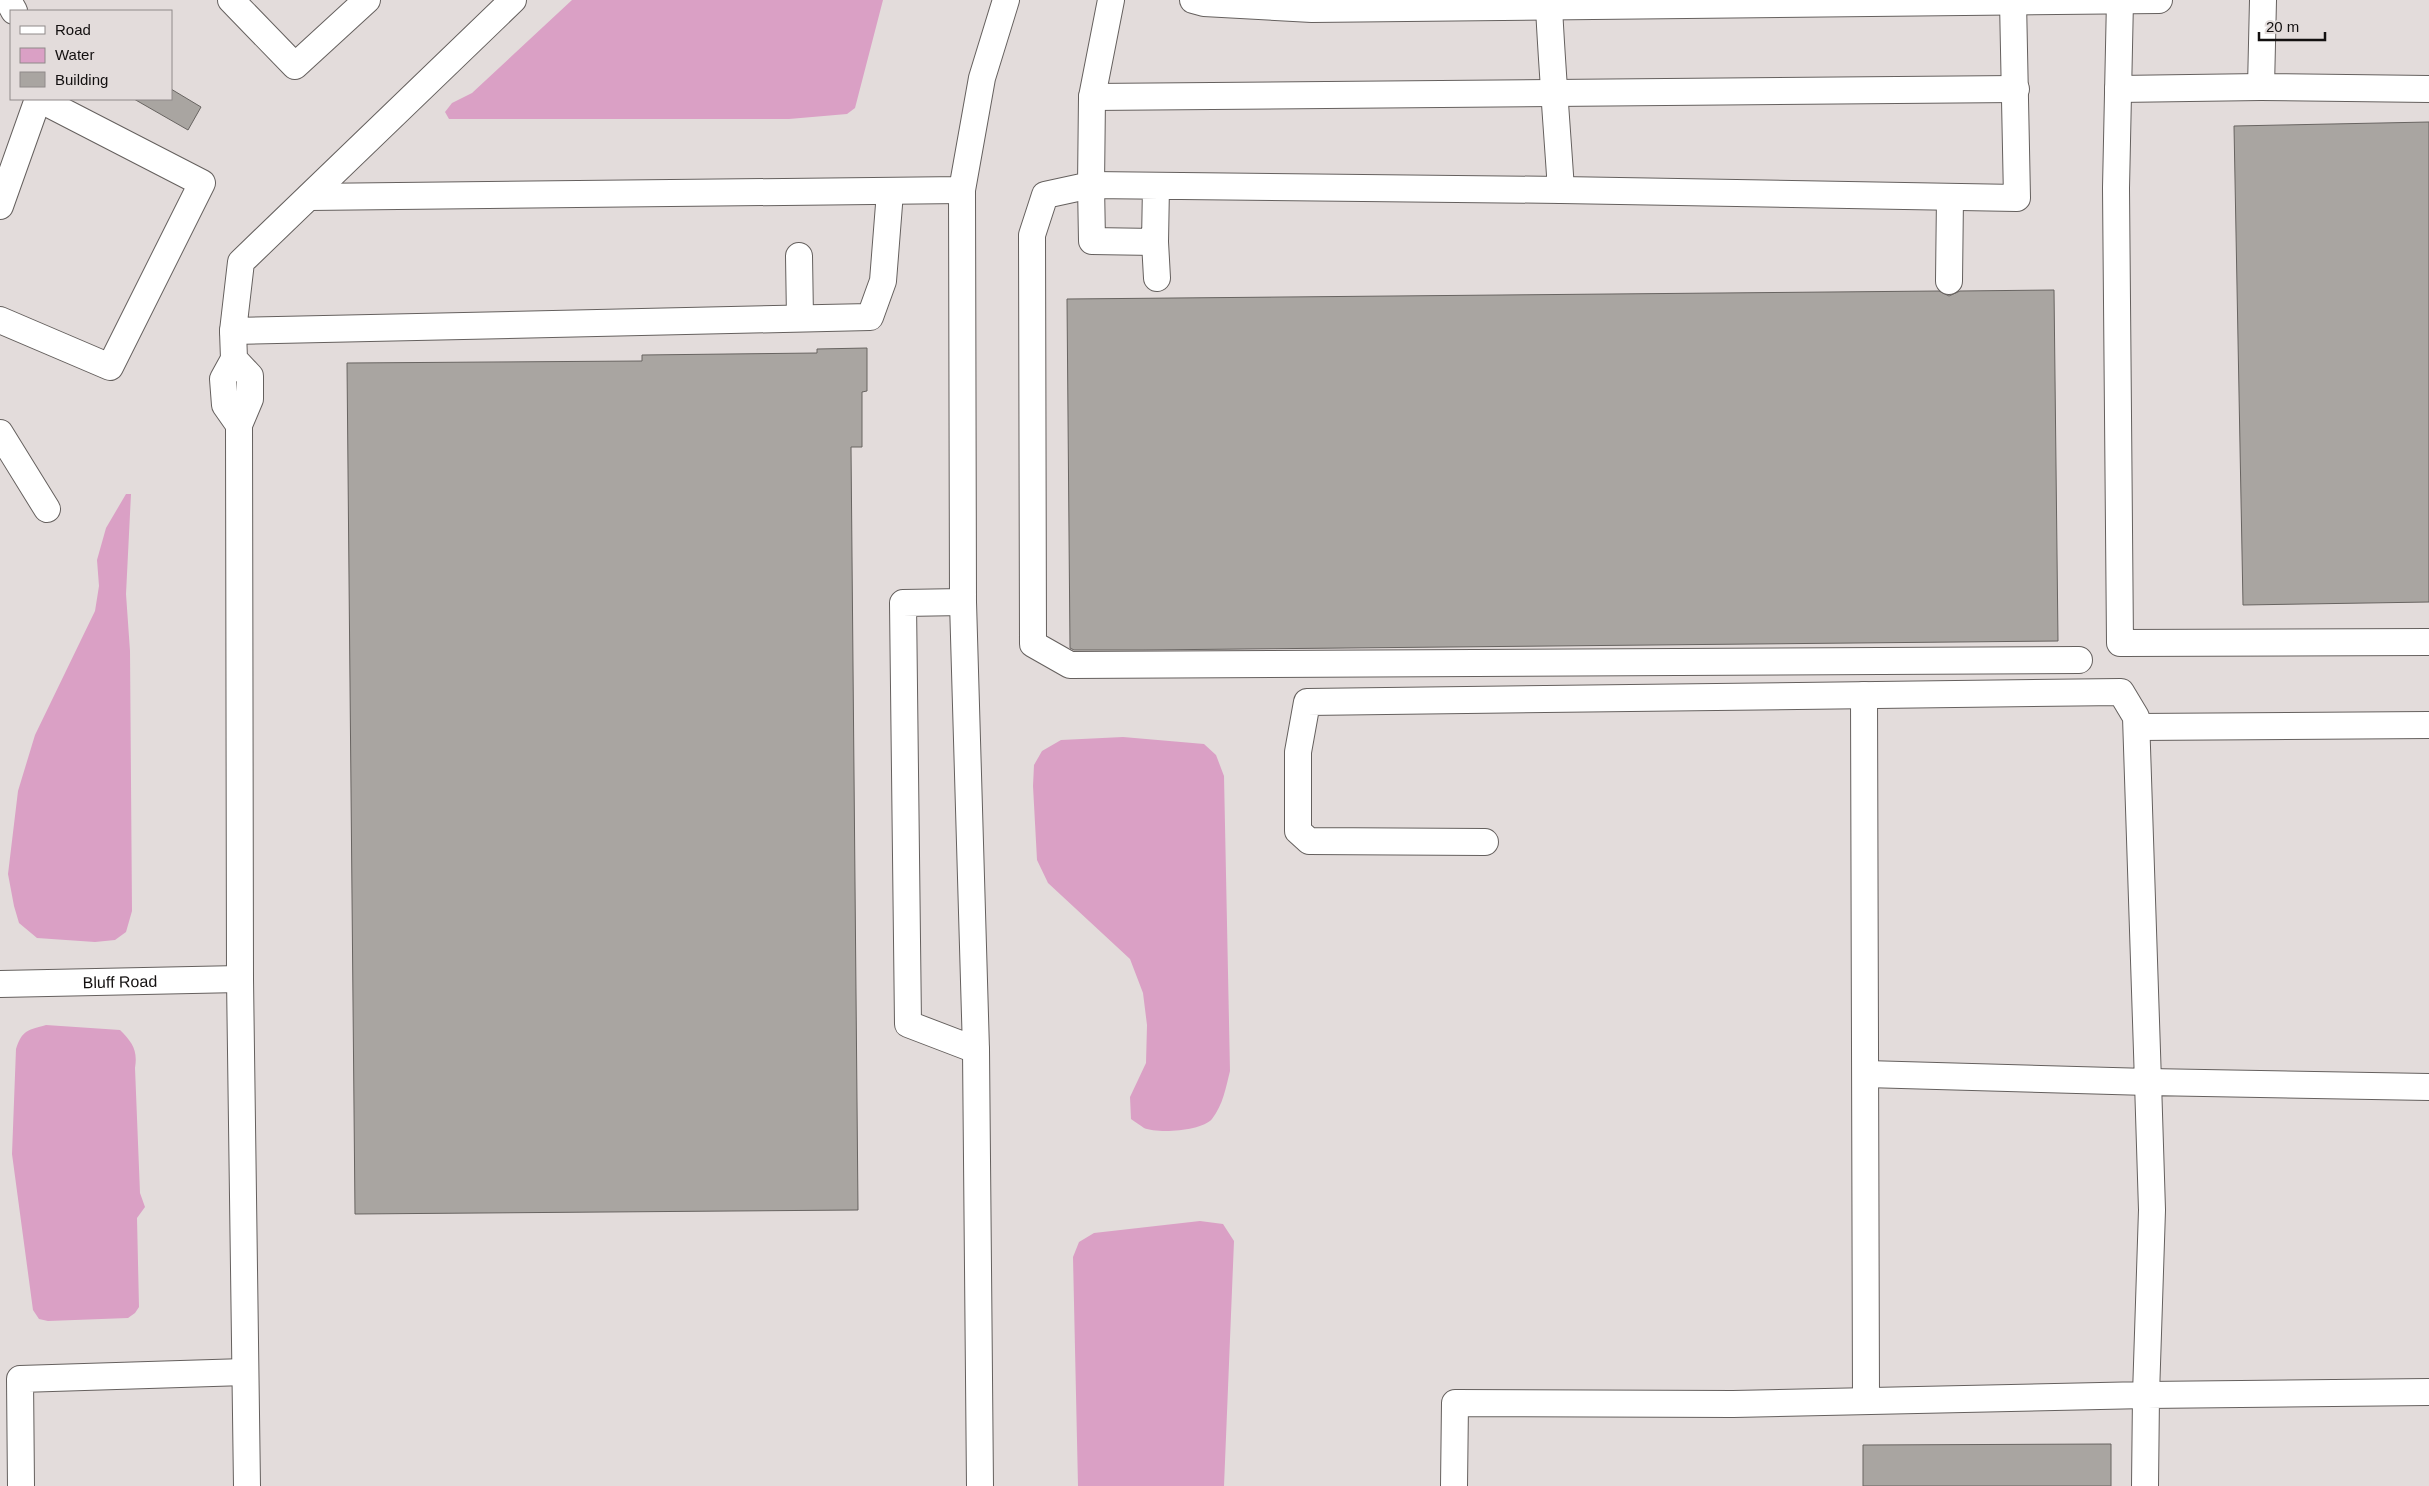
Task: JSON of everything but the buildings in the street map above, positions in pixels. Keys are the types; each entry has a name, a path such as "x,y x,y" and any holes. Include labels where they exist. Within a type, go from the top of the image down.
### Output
{"street":[{"path":"231,0 295,66 366,0"},
{"path":"247,1486 240,979 240,425 225,406 223,379 234,359 233,331 241,262 513,0"},
{"path":"980,1486 976,1050 963,602 962,190 982,78 1006,0"},
{"path":"1111,0 1092,97 1092,241 1155,242"},
{"path":"1192,0 1204,3 1312,10 1456,4 2158,0"},
{"path":"1998,0 2016,89 2017,198 1561,190 1091,185 1045,196 1032,235 1033,644 1070,665 2079,660"},
{"path":"2120,0 2116,188 2120,643 2429,642"},
{"path":"2261,87 2263,0"},
{"path":"1534,5 1557,112 1561,190"},
{"path":"2118,89 2261,87 2429,89"},
{"path":"1092,97 2016,89"},
{"path":"0,206 39,100"},
{"path":"0,320 110,366 202,183 41,100"},
{"path":"1156,186 1155,242 1157,278"},
{"path":"309,196 962,190"},
{"path":"233,331 870,317 883,281 890,192"},
{"path":"1949,281 1950,197"},
{"path":"799,256 800,318"},
{"path":"0,433 47,509"},
{"path":"963,602 903,603 908,1024 976,1050"},
{"path":"1485,842 1309,842 1298,831 1298,752 1307,702 2121,692 2136,717 2137,727 2152,1210 2145,1486"},
{"path":"1864,695 1866,1400"},
{"path":"2137,727 2429,725"},
{"name":"Bluff Road","path":"0,984 240,979"},
{"path":"1866,1074 2148,1082 2429,1086"},
{"path":"21,1486 20,1379 245,1372"},
{"path":"1454,1486 1455,1403 1733,1404 2146,1395 2429,1392"}],"water":[{"path":"572,0 883,0 855,108 847,114 789,119 449,119 445,112 452,103 472,93"},
{"path":"126,494 131,494 126,594 130,651 132,911 126,932 115,940 95,942 37,938 19,923 8,874 18,791 35,735 95,611 99,586 97,560 106,528"},
{"path":"1123,737 1204,744 1216,755 1224,776 1230,1071 1216,1114 1207,1123 1190,1129 1151,1130 1144,1128 1131,1119 1130,1097 1146,1063 1147,1025 1143,993 1130,959 1048,883 1037,860 1033,786 1034,765 1042,751 1061,740"},
{"path":"46,1025 120,1030 128,1038 135,1051 140,1193 145,1207 137,1218 139,1307 128,1318 48,1321 39,1319 33,1310 12,1154 16,1049 23,1034"},
{"path":"1200,1221 1223,1224 1234,1241 1224,1486 1078,1486 1073,1257 1079,1242 1094,1233"}]}
